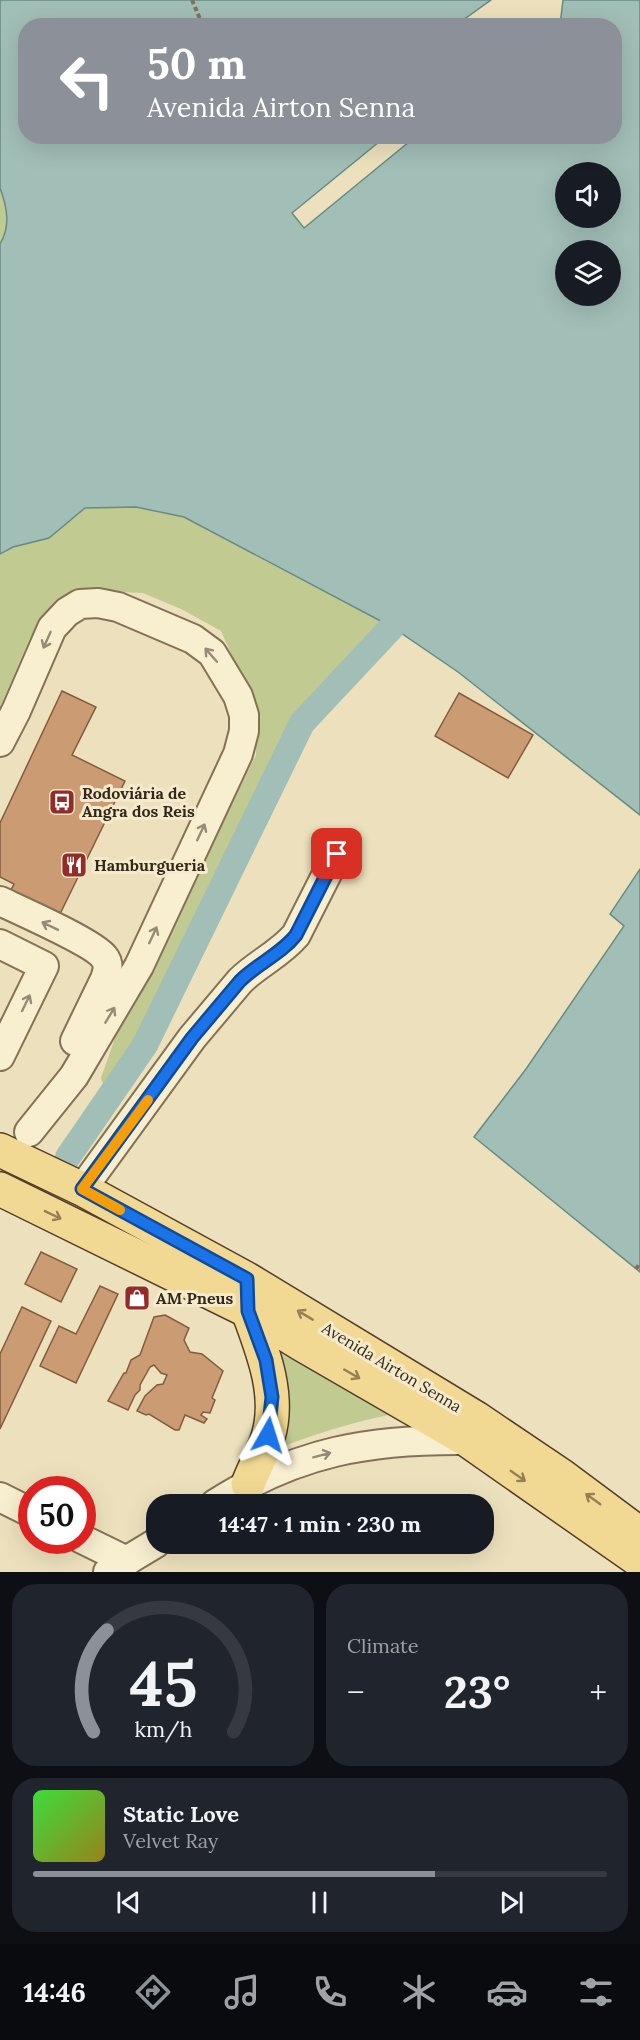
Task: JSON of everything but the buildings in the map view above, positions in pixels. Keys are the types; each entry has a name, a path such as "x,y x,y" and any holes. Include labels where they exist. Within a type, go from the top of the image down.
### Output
{"main road":[{"name":"Avenida Airton Senna","path":"10,1149 134,1217 248,1295 476,1418 562,1476 640,1534"},
{"path":"0,1189 248,1295 301,1344 467,1440 640,1561"},
{"path":"248,1295 266,1360 272,1397 268,1435 248,1484"}],"street":[{"path":"0,742 52,628 67,612 80,604 98,603 118,607 193,639 212,653 238,696 244,715 244,731 238,754 138,966 74,1076 10,1149"},
{"path":"82,1189 192,1038 240,981 248,972 290,943 337,854"},
{"path":"0,901 99,952 108,963 105,979 10,1149"},
{"path":"0,944 44,966 0,1056"},
{"path":"232,1494 248,1484 307,1459 360,1446 414,1440 467,1440"},
{"path":"0,1497 18,1506"},
{"path":"96,1550 117,1567 146,1549"}],"path":[{"path":"192,0 200,18"},
{"path":"636,1269 640,1263"}],"green space":[{"path":"0,188 7,223 0,244"},
{"path":"136,507 184,517 392,627 302,723 145,1045 115,1089 104,1087 101,1078 115,1038 256,755 255,708 221,631 181,609 143,593 92,591 60,598 30,638 0,707 0,554 13,547 49,538 85,508"},
{"path":"278,1352 393,1414 330,1430 269,1452"}],"water":[{"path":"0,0 491,0 466,18 18,18 18,144 376,144 292,213 304,228 406,144 622,144 622,18 561,18 563,0 640,0 640,815 458,672 392,627 184,517 136,507 85,508 49,538 13,547 0,554 0,244 6,230 7,216 0,188"},
{"path":"640,869 640,1272 474,1137 526,1069 624,926 610,914"}],"waterway":[{"path":"68,1157 145,1045 302,723 392,627"}],"slow traffic":[{"path":"120,1210 82,1189 91,1180 148,1100"}],"place":[{"name":"Rodoviária de Angra dos Reis","path":"62,802"},
{"name":"Hamburgueria","path":"74,865"},
{"name":"AM Pneus","path":"137,1298"}],"route":[{"path":"268,1435 272,1397 266,1360 248,1311 247,1279 82,1189 91,1180 192,1038 240,981 248,972 290,943 337,854"}]}
